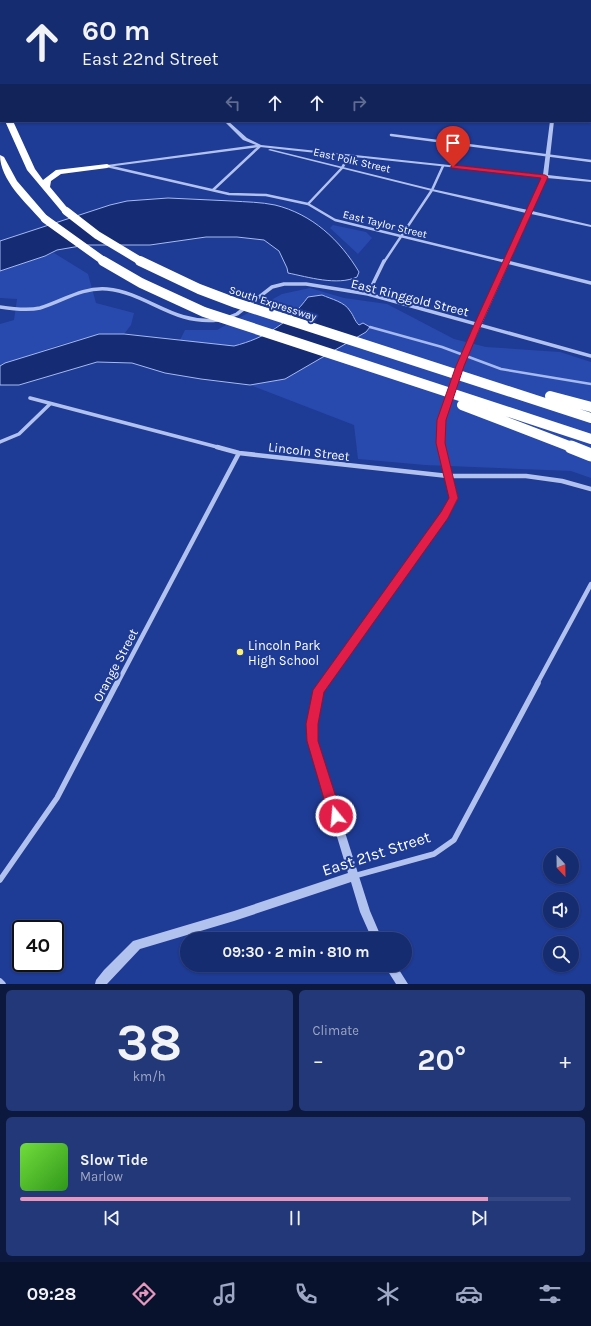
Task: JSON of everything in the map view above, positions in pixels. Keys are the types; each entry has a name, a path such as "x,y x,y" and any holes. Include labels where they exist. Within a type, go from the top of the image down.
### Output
{"highway":[{"name":"South Expressway","path":"9,122 31,170 66,211 111,245 166,275 241,305 591,418"},
{"path":"15,136 18,122"},
{"path":"0,157 12,179 26,199 45,219 88,253 118,272 155,291 204,312 591,439"},
{"path":"46,189 47,180 59,172 107,166"},
{"path":"345,339 591,408"},
{"path":"359,364 591,455"}],"street":[{"path":"227,122 245,140 260,146 591,181"},
{"path":"374,932 365,912 312,741 312,724 319,690 445,515 454,498 441,443 441,420 470,342 545,177 552,122"},
{"path":"391,135 591,160"},
{"path":"213,190 260,146"},
{"name":"East Polk Street","path":"107,166 260,146 276,152 432,190 591,226"},
{"path":"308,204 342,168 348,156"},
{"name":"East Taylor Street","path":"107,166 229,194 266,194 308,204 335,220 591,283"},
{"path":"368,294 384,262 432,190 444,166"},
{"name":"East Ringgold Street","path":"0,307 18,310 37,308 86,290 106,288 124,292 192,321 204,322 227,318 237,314 265,292 284,284 306,284 368,294 591,356"},
{"name":"Lincoln Street","path":"30,398 240,454 448,476 526,476 562,481 591,489"},
{"path":"0,442 19,434 35,421 50,404"},
{"name":"Orange Street","path":"0,880 57,798 240,454"},
{"name":"East 21st Street","path":"100,984 137,945 234,916 354,876 434,854 454,840 591,584"},
{"path":"395,972 404,984"},
{"path":"0,981 3,984"}],"shaded area":[{"path":"168,198 259,203 275,205 288,209 313,222 334,239 359,272 357,277 349,280 332,281 288,273 279,251 264,240 237,237 206,237 150,245 86,245 57,250 45,256 0,271 0,241 110,205 127,201"},
{"path":"333,225 366,232 372,238 358,254 330,228"},
{"path":"54,253 88,274 96,303 134,313 131,325 124,334 99,334 56,346 0,366 0,324 14,320 17,299 0,298 0,271"},
{"path":"310,288 344,298 387,304 454,339 486,347 560,352 591,362 591,478 571,471 425,465 358,459 354,425 250,385 285,379 366,332 370,328 357,322 350,310 308,297 294,314 284,322 264,336 242,345 213,345 180,340 185,330 217,330 282,294"},
{"path":"322,295 345,305 359,325 363,323 370,327 366,332 285,379 250,385 165,373 132,363 97,362 19,385 0,385 0,366 5,363 99,334 124,334 234,346 245,343 276,328 293,314 308,297"}],"waterway":[{"path":"370,327 442,347 501,369 591,384"}],"place":[{"name":"Lincoln Park High School","path":"240,652"}],"route":[{"path":"336,816 312,741 312,724 319,690 445,515 454,498 441,443 441,420 460,366 545,177 453,167"}]}
